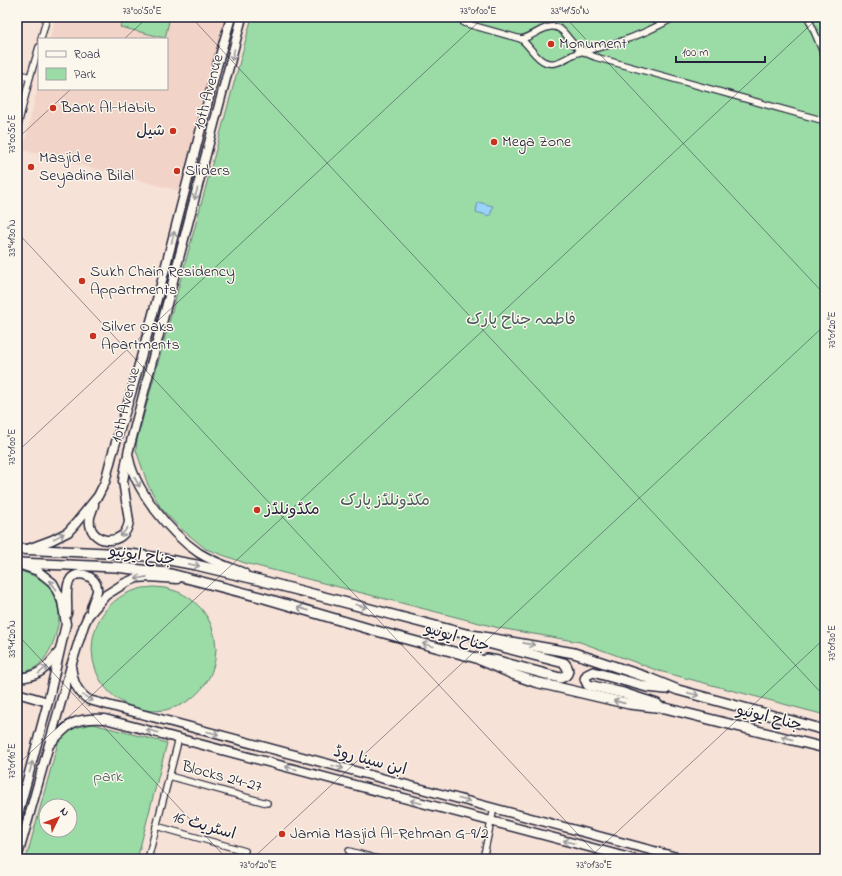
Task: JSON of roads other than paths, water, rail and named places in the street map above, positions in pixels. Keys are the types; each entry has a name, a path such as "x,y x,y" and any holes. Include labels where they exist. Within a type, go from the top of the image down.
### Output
{"main road":[{"name":"10th Avenue","path":"20,550 52,540 68,532 98,496 105,482 132,390 216,66 231,17"},
{"name":"10th Avenue","path":"242,17 128,453 133,475 139,485 162,518 183,541 208,558 259,580"},
{"path":"169,251 181,254"},
{"path":"98,496 90,517 92,531 97,537 104,540 116,539 124,535 128,527 129,513 124,481 128,453"},
{"name":"جناح ایونیو","path":"20,550 100,553 153,557 196,565 466,634 574,653 646,677 678,690 825,730"},
{"path":"17,563 38,571 53,583 62,601 66,618"},
{"name":"جناح ایونیو","path":"17,563 79,565 149,570 194,580 264,598 476,658 535,682 629,704 666,708 825,748"},
{"path":"17,818 61,648 66,624 69,581 73,576 78,574 88,576 94,582 97,591 71,666 17,859"},
{"path":"88,616 106,595 115,588 137,578 150,577 194,580"},
{"path":"466,634 477,640 564,663 568,670 567,674 560,678 498,661 476,658"},
{"path":"17,678 29,677 42,672 61,648"},
{"name":"ابن سینا روڈ","path":"71,666 75,685 82,696 89,700 684,859"},
{"path":"666,708 650,701 588,685 585,679 587,675 593,672 647,687 678,690"},
{"path":"17,693 48,702"},
{"name":"ابن سینا روڈ","path":"49,745 66,727 72,723 92,718 105,719 634,859"}],"street":[{"path":"41,38 47,17"},
{"path":"464,23 521,39 528,44 539,59 551,64 557,63 572,55 618,43 643,33 675,17"},
{"path":"808,17 825,57"},
{"path":"521,39 544,28 555,27 565,33 575,46 584,52 634,68 825,121"},
{"path":"17,129 38,49"},
{"path":"17,73 30,77"},
{"path":"148,859 179,738"},
{"name":"Blocks 24-27","path":"169,776 267,803"},
{"path":"483,859 494,808"},
{"name":"اسٹریٹ 16","path":"156,826 245,851"},
{"path":"349,851 378,859"}],"water":[{"path":"478,202 493,206 490,216 476,212"}],"place":[{"name":"Monument","path":"551,44"},
{"name":"Bank Al-Habib","path":"53,108"},
{"name":"شیل","path":"173,131"},
{"name":"Mega Zone","path":"494,142"},
{"name":"Masjid e Seyadina Bilal","path":"31,167"},
{"name":"Sliders","path":"177,171"},
{"name":"Sukh Chain Residency Appartments","path":"82,281"},
{"name":"Silver Oaks Apartments","path":"93,336"},
{"name":"مکڈونلڈز","path":"257,510"},
{"name":"Jamia Masjid Al-Rehman G-9/2","path":"282,834"}],"park label":[{"name":"فاطمہ جناح پارک","path":"521,320"},
{"name":"مکڈونلڈز پارک","path":"385,501"},
{"name":"park","path":"108,777"}]}
